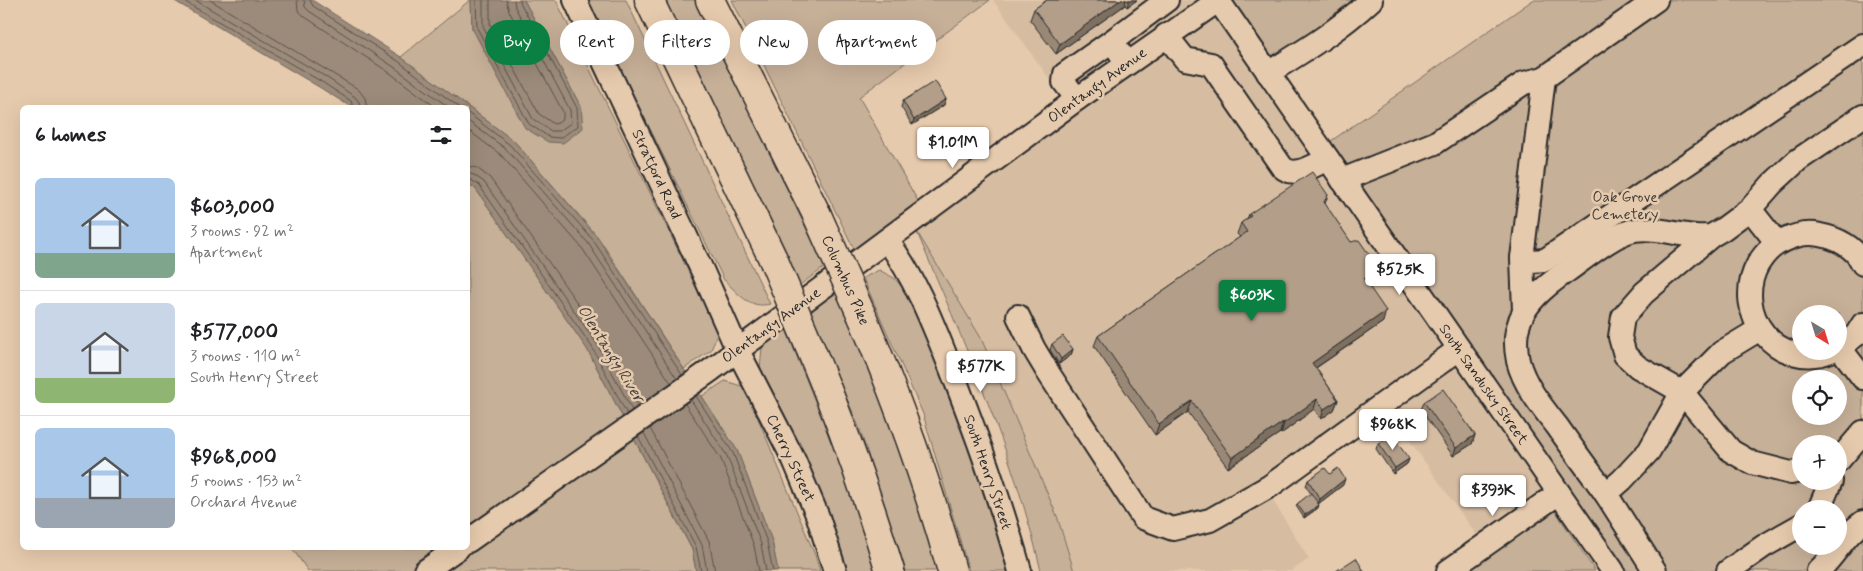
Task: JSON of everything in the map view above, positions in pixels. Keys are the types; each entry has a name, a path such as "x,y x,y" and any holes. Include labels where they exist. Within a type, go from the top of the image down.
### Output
{"highway":[{"path":"649,0 774,261 838,414 870,504 890,571"},
{"name":"Columbus Pike","path":"710,0 817,215 894,391 940,527 952,571"}],"street":[{"name":"Stratford Road","path":"574,0 698,261 737,350"},
{"path":"1076,99 1064,82 1065,74 1167,0"},
{"name":"Olentangy Avenue","path":"470,540 710,370 1076,99 1218,0"},
{"name":"South Sandusky Street","path":"1218,0 1613,571"},
{"path":"1268,73 1310,48 1356,14 1371,0"},
{"path":"1342,180 1435,143 1524,83 1544,78 1656,0"},
{"path":"1166,35 1185,59 1211,64 1282,167 1288,172 1296,173 1328,159"},
{"path":"1112,41 1127,63"},
{"path":"1522,258 1531,261 1545,260 1863,45"},
{"path":"1524,311 1522,258 1544,78"},
{"path":"1792,472 1752,463 1730,451 1682,392 1638,367 1625,355 1620,337 1623,317 1644,293 1711,236 1723,230 1750,209 1772,184 1798,160 1863,116"},
{"path":"1750,209 1777,243"},
{"path":"1655,571 1606,494 1536,398 1518,361 1518,327 1524,311 1539,293 1562,274 1618,236 1635,230 1652,230 1698,238 1711,236"},
{"path":"1792,353 1772,343 1760,329 1752,312 1749,293 1753,273 1763,256 1777,243 1795,236 1814,233 1832,237 1849,247 1863,262"},
{"name":"South Henry Street","path":"887,240 902,260 917,288 942,346 992,477 1020,571"},
{"path":"1018,316 1049,374 1143,518 1173,529 1210,520 1270,486 1459,349"},
{"path":"1848,341 1856,335 1863,324"},
{"path":"1606,494 1622,480 1649,450 1682,392 1722,352 1760,329"},
{"name":"Cherry Street","path":"737,350 794,460 818,517 835,571"},
{"path":"1847,360 1863,378"},
{"path":"1847,451 1863,432"},
{"path":"1448,571 1559,493"},
{"path":"1818,571 1829,561 1853,529 1863,522"},
{"path":"1728,571 1764,546 1792,530"},
{"path":"425,571 455,550"}],"shaded area":[{"path":"993,0 1233,0 1573,493 1554,509 1490,554 1388,410 1269,494 1309,559 1291,571 1074,571 1057,516 981,338 906,213 1063,98"}],"green space":[{"path":"471,0 472,29 485,38 485,65 522,65 581,107 550,49 550,20 535,20 524,0 556,0 566,20 560,20 560,65 588,65 718,332 711,350 684,369 598,237 514,141 470,108 470,105 466,105 401,57"},
{"path":"587,0 626,0 644,38 644,65 657,65 770,304 763,305 750,302 724,280 619,65 634,65 634,20 597,20"},
{"path":"660,0 695,0 705,20 670,20"},
{"path":"732,0 990,0 936,40 936,20 818,20 818,65 902,65 859,97 919,203 854,249 764,65 808,65 808,20 742,20"},
{"path":"1233,0 1364,0 1277,63"},
{"name":"Oak Grove Cemetery","path":"1533,0 1863,0 1863,571 1627,571 1331,141"},
{"path":"691,65 727,65 825,267 797,287"},
{"path":"470,185 475,188 587,349 692,550 696,571 308,571 293,550 470,550"},
{"path":"916,230 981,338 1057,516 1074,571 1041,571 1030,527 1002,441 969,356"},
{"path":"879,270 894,278 904,289 928,340 971,447 1011,571 969,571 923,414 863,278"},
{"path":"836,292 866,357 903,454 941,571 906,571 859,427 810,312"},
{"path":"785,327 852,493 875,571 843,571 813,476 760,369 762,347"},
{"path":"725,381 745,387 820,571 778,571 772,541 737,450 702,396"},
{"path":"1554,509 1595,571 1465,571"}],"water":[{"path":"173,0 312,0 401,57 466,105 348,105"},
{"path":"471,0 524,0 535,20 485,20 485,53 472,28"},
{"path":"550,49 581,107 583,128 563,143 548,142 525,128 492,65 550,65"},
{"name":"Olentangy River","path":"470,108 514,141 597,237 737,450 772,541 778,571 696,571 692,549 587,349 475,188 470,185"}],"building":[{"path":"1047,0 1120,0 1060,44 1034,9"},
{"path":"935,81 946,99 914,120 903,101"},
{"path":"1312,172 1328,195 1324,202 1351,242 1359,240 1379,269 1364,279 1386,311 1312,363 1338,400 1324,409 1317,399 1232,458 1192,401 1159,424 1098,336 1247,232 1241,223 1251,216 1249,214"},
{"path":"1063,336 1073,349 1061,359 1052,344"},
{"path":"1443,389 1475,435 1456,448 1424,402"},
{"path":"1391,434 1409,459 1395,468 1378,443"},
{"path":"1325,468 1330,474 1338,468 1345,479 1320,499 1308,480"},
{"path":"1311,493 1319,505 1305,515 1297,504"},
{"path":"1356,558 1364,571 1336,571"}]}
